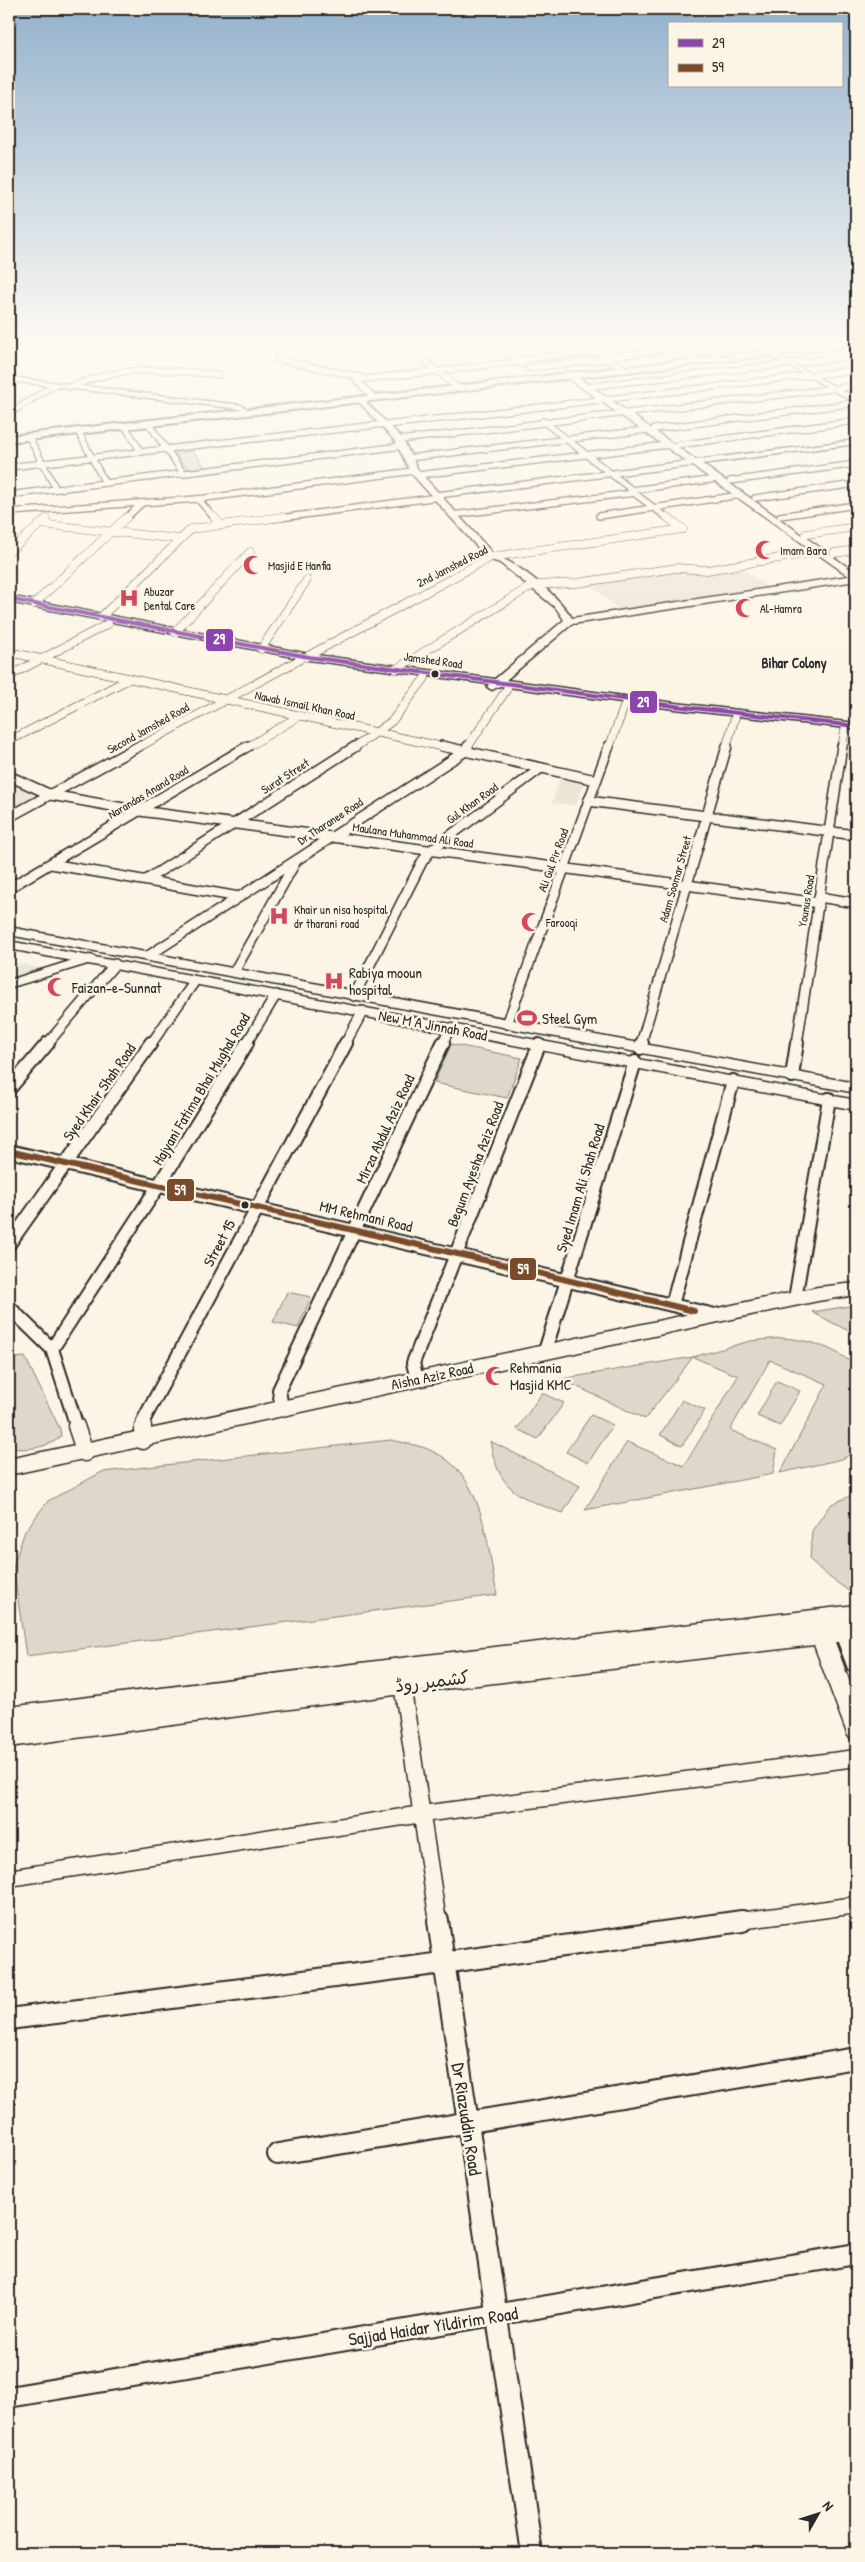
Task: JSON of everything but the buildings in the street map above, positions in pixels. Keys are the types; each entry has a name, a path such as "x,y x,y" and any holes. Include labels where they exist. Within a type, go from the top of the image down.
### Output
{"main road":[{"name":"New M A Jinnah Road","path":"9,931 506,1024 638,1055 734,1081 856,1105"},
{"name":"New M A Jinnah Road","path":"9,945 540,1045 638,1055 792,1076 856,1088"}],"street":[{"path":"39,461 56,489"},
{"path":"9,468 70,461"},
{"path":"93,461 105,483"},
{"path":"174,461 184,474"},
{"path":"9,495 278,461"},
{"path":"409,461 416,473 490,557 503,562 560,606 569,622"},
{"path":"9,512 198,499 535,461"},
{"path":"595,461 655,508"},
{"path":"9,676 42,660 105,621 191,529 709,461"},
{"path":"698,462 717,478 856,577"},
{"path":"698,462 730,481 856,569"},
{"path":"730,481 856,464"},
{"path":"452,515 717,478"},
{"path":"755,498 856,484"},
{"path":"599,516 741,495"},
{"path":"198,499 220,525"},
{"path":"34,604 142,503"},
{"path":"780,516 856,505"},
{"name":"2nd Jamshed Road","path":"302,658 490,557 683,529 655,508"},
{"path":"9,552 57,509"},
{"path":"40,524 180,539"},
{"path":"806,534 856,527"},
{"path":"834,553 856,550"},
{"path":"396,669 533,585 577,583 676,568 707,570 821,551"},
{"path":"175,632 250,552"},
{"path":"493,684 569,622 856,577"},
{"path":"260,649 307,580"},
{"name":"Jamshed Road","path":"9,599 105,621 175,632 302,658 396,669 493,684 856,726"},
{"name":"Jamshed Road","path":"9,604 302,658 424,678 493,684 507,688 625,704 851,730"},
{"name":"Nawab Ismail Khan Road","path":"9,652 596,780"},
{"name":"Second Jamshed Road","path":"9,817 302,658"},
{"name":"Surat Street","path":"146,880 377,733 392,721 424,678"},
{"path":"9,741 129,679"},
{"name":"Dr Tharanee Road","path":"148,956 464,752 507,688"},
{"name":"Ali Gul Pir Road","path":"506,1024 625,704"},
{"name":"Narandas Anand Road","path":"9,888 299,716"},
{"name":"Adam Soomar Street","path":"638,1055 735,717"},
{"name":"Younus Road","path":"792,1076 829,832 851,730"},
{"name":"Gul Khan Road","path":"354,996 422,862 431,850 541,768"},
{"name":"Maulana Muhammad Ali Road","path":"9,776 51,795 140,811 431,850 563,870 856,903"},
{"path":"588,801 856,835"},
{"path":"234,972 297,859"},
{"path":"51,864 239,897"},
{"path":"9,984 89,959"},
{"path":"9,1089 115,964"},
{"name":"Syed Khair Shah Road","path":"9,1244 195,981"},
{"name":"Hajyani Fatima Bhai Mughal Road","path":"52,1349 159,1185 276,995"},
{"name":"Street 15","path":"143,1441 143,1422 363,1011"},
{"name":"Mirza Abdul Aziz Road","path":"282,1408 279,1390 450,1028"},
{"name":"Begum Ayesha Aziz Road","path":"417,1379 413,1364 540,1045"},
{"name":"Syed Imam Ali Shah Road","path":"545,1351 638,1055"},
{"path":"672,1305 734,1081"},
{"path":"795,1299 829,1100"},
{"name":"MM Rehmani Road","path":"9,1151 356,1230 715,1316"},
{"name":"Aisha Aziz Road","path":"9,1468 143,1441 282,1408 545,1351 795,1299 856,1289"},
{"path":"9,1307 52,1349 85,1453"},
{"path":"849,1623 856,1662"},
{"name":"کشمیر روڈ","path":"9,1718 401,1668 849,1623"},
{"path":"818,1626 856,1728"},
{"name":"کشمیر روڈ","path":"9,1736 818,1626"},
{"name":"Dr Riazuddin Road","path":"402,1684 532,2553"},
{"path":"9,1878 422,1814 856,1758"},
{"path":"9,2018 443,1963 856,1905"},
{"path":"278,2154 856,2058"},
{"name":"Sajjad Haidar Yildirim Road","path":"9,2397 498,2316 856,2254"}],"shaded area":[{"path":"181,461 200,461 205,467 187,469"},
{"path":"738,565 772,591 623,614 589,583 685,569"},
{"path":"9,776 51,795 9,817"},
{"path":"560,777 585,782 576,805 552,803"},
{"path":"9,962 46,969 9,980"},
{"path":"451,1044 522,1058 507,1098 434,1083"},
{"path":"287,1292 311,1297 298,1328 273,1322"},
{"path":"856,1305 856,1335 812,1312"},
{"path":"781,1338 801,1340 821,1346 849,1360 856,1367 856,1451 842,1459 780,1473 827,1384 770,1360 730,1430 777,1450 773,1474 585,1510 627,1442 684,1466 738,1376 693,1357 750,1341"},
{"path":"25,1357 60,1429 61,1436 52,1443 18,1449 12,1448 9,1438 15,1358"},
{"path":"693,1357 645,1419 561,1379"},
{"path":"777,1381 800,1391 780,1426 757,1416"},
{"path":"542,1393 564,1403 538,1439 517,1429"},
{"path":"682,1400 705,1410 682,1446 660,1435"},
{"path":"591,1415 613,1425 588,1463 566,1452"},
{"path":"391,1440 432,1451 450,1462 463,1476 481,1513 497,1595 26,1656 13,1566 25,1531 48,1501 102,1472"},
{"path":"490,1441 580,1486 563,1513 523,1497 513,1490 499,1471"},
{"path":"856,1493 856,1594 853,1594 829,1577 810,1560 812,1531 830,1505"}],"transit line":[{"name":"29","path":"9,599 309,657 675,706 856,726"},
{"name":"59","path":"9,1151 497,1263 694,1311"}],"place":[{"name":"Imam Bara","path":"765,550"},
{"name":"Masjid E Hanfia","path":"253,565"},
{"name":"Abuzar Dental Care","path":"129,598"},
{"name":"Al-Hamra","path":"745,608"},
{"name":"Khair un nisa hospital dr tharani road","path":"279,916"},
{"name":"Farooqi","path":"531,922"},
{"name":"Rabiya mooun hospital","path":"334,981"},
{"name":"Faizan-e-Sunnat","path":"57,987"},
{"name":"Steel Gym","path":"527,1018"},
{"name":"Rehmania Masjid KMC","path":"495,1376"}],"district":[{"name":"Bihar Colony","path":"794,662"}]}
